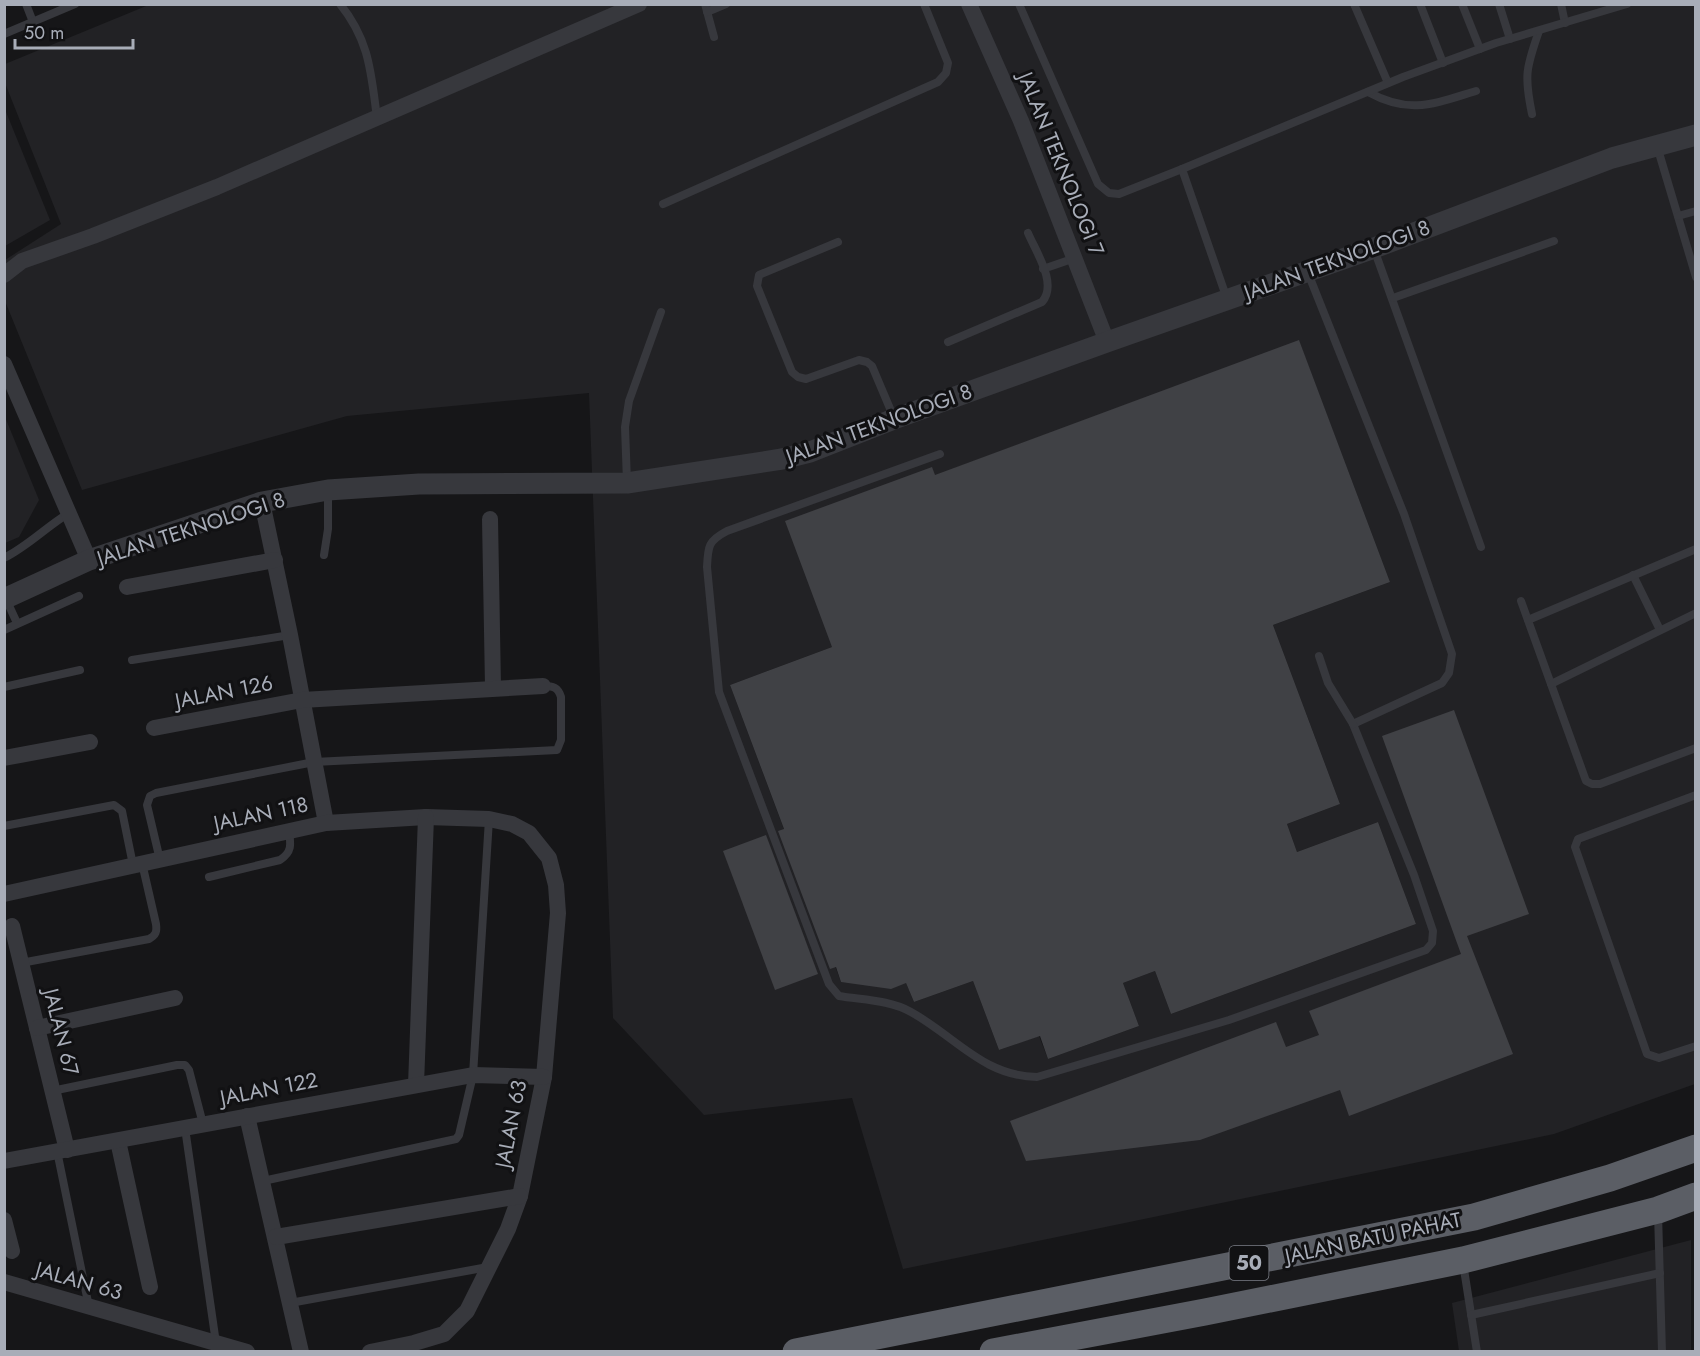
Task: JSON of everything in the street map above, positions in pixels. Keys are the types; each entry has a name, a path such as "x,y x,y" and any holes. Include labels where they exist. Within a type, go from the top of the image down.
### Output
{"highway":[{"name":"JALAN BATU PAHAT","path":"796,1352 1474,1217 1610,1178 1695,1148"},
{"name":"JALAN BATU PAHAT","path":"993,1352 1463,1260 1658,1210 1695,1196"}],"street":[{"path":"4,275 22,261 93,237 217,187 639,4"},
{"name":"JALAN TEKNOLOGI 7","path":"969,4 1022,121 1107,342"},
{"name":"JALAN TEKNOLOGI 8","path":"5,599 89,560 262,502 328,490 419,484 627,483 782,459 810,452 894,419 1374,248 1612,158 1695,135"},
{"path":"4,364 89,560"},
{"path":"262,502 326,823"},
{"path":"490,519 493,687"},
{"path":"127,587 275,560"},
{"name":"JALAN 126","path":"154,728 302,700 493,687 543,686"},
{"path":"4,758 90,742"},
{"path":"416,1085 426,817"},
{"name":"JALAN 118","path":"4,894 326,823 426,817 489,819 512,824 529,833"},
{"name":"JALAN 63","path":"370,1352 444,1334 467,1311 508,1229 520,1196 544,1077 558,913 556,885 549,858 529,833"},
{"name":"JALAN 67","path":"12,926 52,1091 62,1151"},
{"path":"37,1028 175,998"},
{"name":"JALAN 122","path":"4,1161 473,1075 544,1077"},
{"path":"247,1116 301,1352"},
{"path":"118,1141 150,1287"},
{"path":"276,1237 520,1196"},
{"path":"4,1220 12,1251"},
{"name":"JALAN 63","path":"4,1282 247,1352"}],"lane":[{"path":"26,4 33,22"},
{"path":"4,34 75,4"},
{"path":"340,4 358,32 370,62 377,118"},
{"path":"714,37 706,8 726,4"},
{"path":"663,204 938,82 946,73 948,63 924,4"},
{"path":"1019,4 1098,184 1109,193 1119,194 1388,83 1510,39 1627,4"},
{"path":"1354,4 1388,83"},
{"path":"1420,4 1443,63"},
{"path":"1462,4 1480,49"},
{"path":"1499,4 1510,39"},
{"path":"1561,4 1565,23"},
{"path":"1532,114 1526,85 1526,71 1539,31"},
{"path":"1368,92 1385,102 1428,106 1476,91"},
{"path":"1657,146 1695,277"},
{"path":"1182,169 1227,299"},
{"path":"1678,216 1695,211"},
{"path":"948,342 1042,302 1047,297 1048,285 1028,233"},
{"path":"1393,298 1554,241"},
{"path":"838,242 759,275 757,286 792,372 806,379 859,360 867,362 872,366 894,419"},
{"path":"1374,248 1481,547"},
{"path":"1043,269 1075,258"},
{"path":"1307,272 1404,514 1452,654 1449,673 1442,683 1353,724"},
{"path":"627,483 625,427 629,401 661,312"},
{"path":"940,454 727,531 715,537 708,546 706,567 719,692 829,984 839,996 894,1004 911,1012 993,1068 1020,1077 1037,1077 1228,1020 1426,950 1432,943 1433,931 1414,875 1353,724 1328,683 1319,656"},
{"path":"324,555 328,529 328,490"},
{"path":"4,558 28,545 69,513"},
{"path":"1528,620 1695,549"},
{"path":"1633,575 1660,630"},
{"path":"4,630 79,596"},
{"path":"5,599 17,623"},
{"path":"1521,601 1586,781 1600,784 1695,748"},
{"path":"1551,684 1695,613"},
{"path":"132,660 290,635"},
{"path":"4,687 80,670"},
{"path":"160,860 147,805 150,796 156,793 314,762 557,750 561,740 561,697 559,690 543,686"},
{"path":"1695,795 1578,839 1575,847 1647,1054 1653,1058 1659,1058 1695,1046"},
{"path":"4,826 114,805 122,811 157,932 149,939 21,963"},
{"path":"263,1181 456,1139 459,1135 473,1075 489,819"},
{"path":"209,876 280,860 288,855 291,848 289,831"},
{"path":"52,1091 185,1065 189,1070 203,1124"},
{"path":"185,1128 216,1343"},
{"path":"62,1151 89,1307"},
{"path":"1658,1210 1662,1352"},
{"path":"1463,1260 1477,1352"},
{"path":"290,1304 489,1267"},
{"path":"1471,1315 1660,1273"}],"shaded area":[{"path":"151,4 1695,5 1695,1084 1554,1134 903,1269 852,1098 704,1115 613,1018 589,393 347,416 82,490 5,301 5,260 61,224 5,83 5,64","holes":["1299,341 1390,582 1273,625 1340,804 1287,824 1297,852 1378,822 1416,924 1171,1014 1155,971 1123,983 1139,1026 1048,1059 1039,1036 999,1050 973,981 914,1002 906,983 841,982 730,685 999,585 955,468"]},
{"path":"4,107 50,220 5,246 4,246"},
{"path":"5,417 39,500 19,537 5,543"},
{"path":"1691,1240 1691,1351 1459,1351 1452,1303"}],"building":[{"path":"1299,340 1390,582 1273,625 1340,804 1287,824 1297,852 1378,822 1416,924 1171,1014 1155,971 1123,983 1139,1026 1048,1059 1040,1036 999,1050 973,981 914,1002 906,983 891,989 841,982 836,967 830,969 778,831 784,829 730,685 832,647 785,521 932,467 935,475"},
{"path":"1454,710 1529,914 1467,936 1513,1054 1349,1116 1340,1090 1200,1140 1026,1161 1010,1121 1276,1022 1286,1047 1319,1035 1309,1011 1461,954 1382,736"},
{"path":"766,835 818,974 775,990 723,851"}]}
